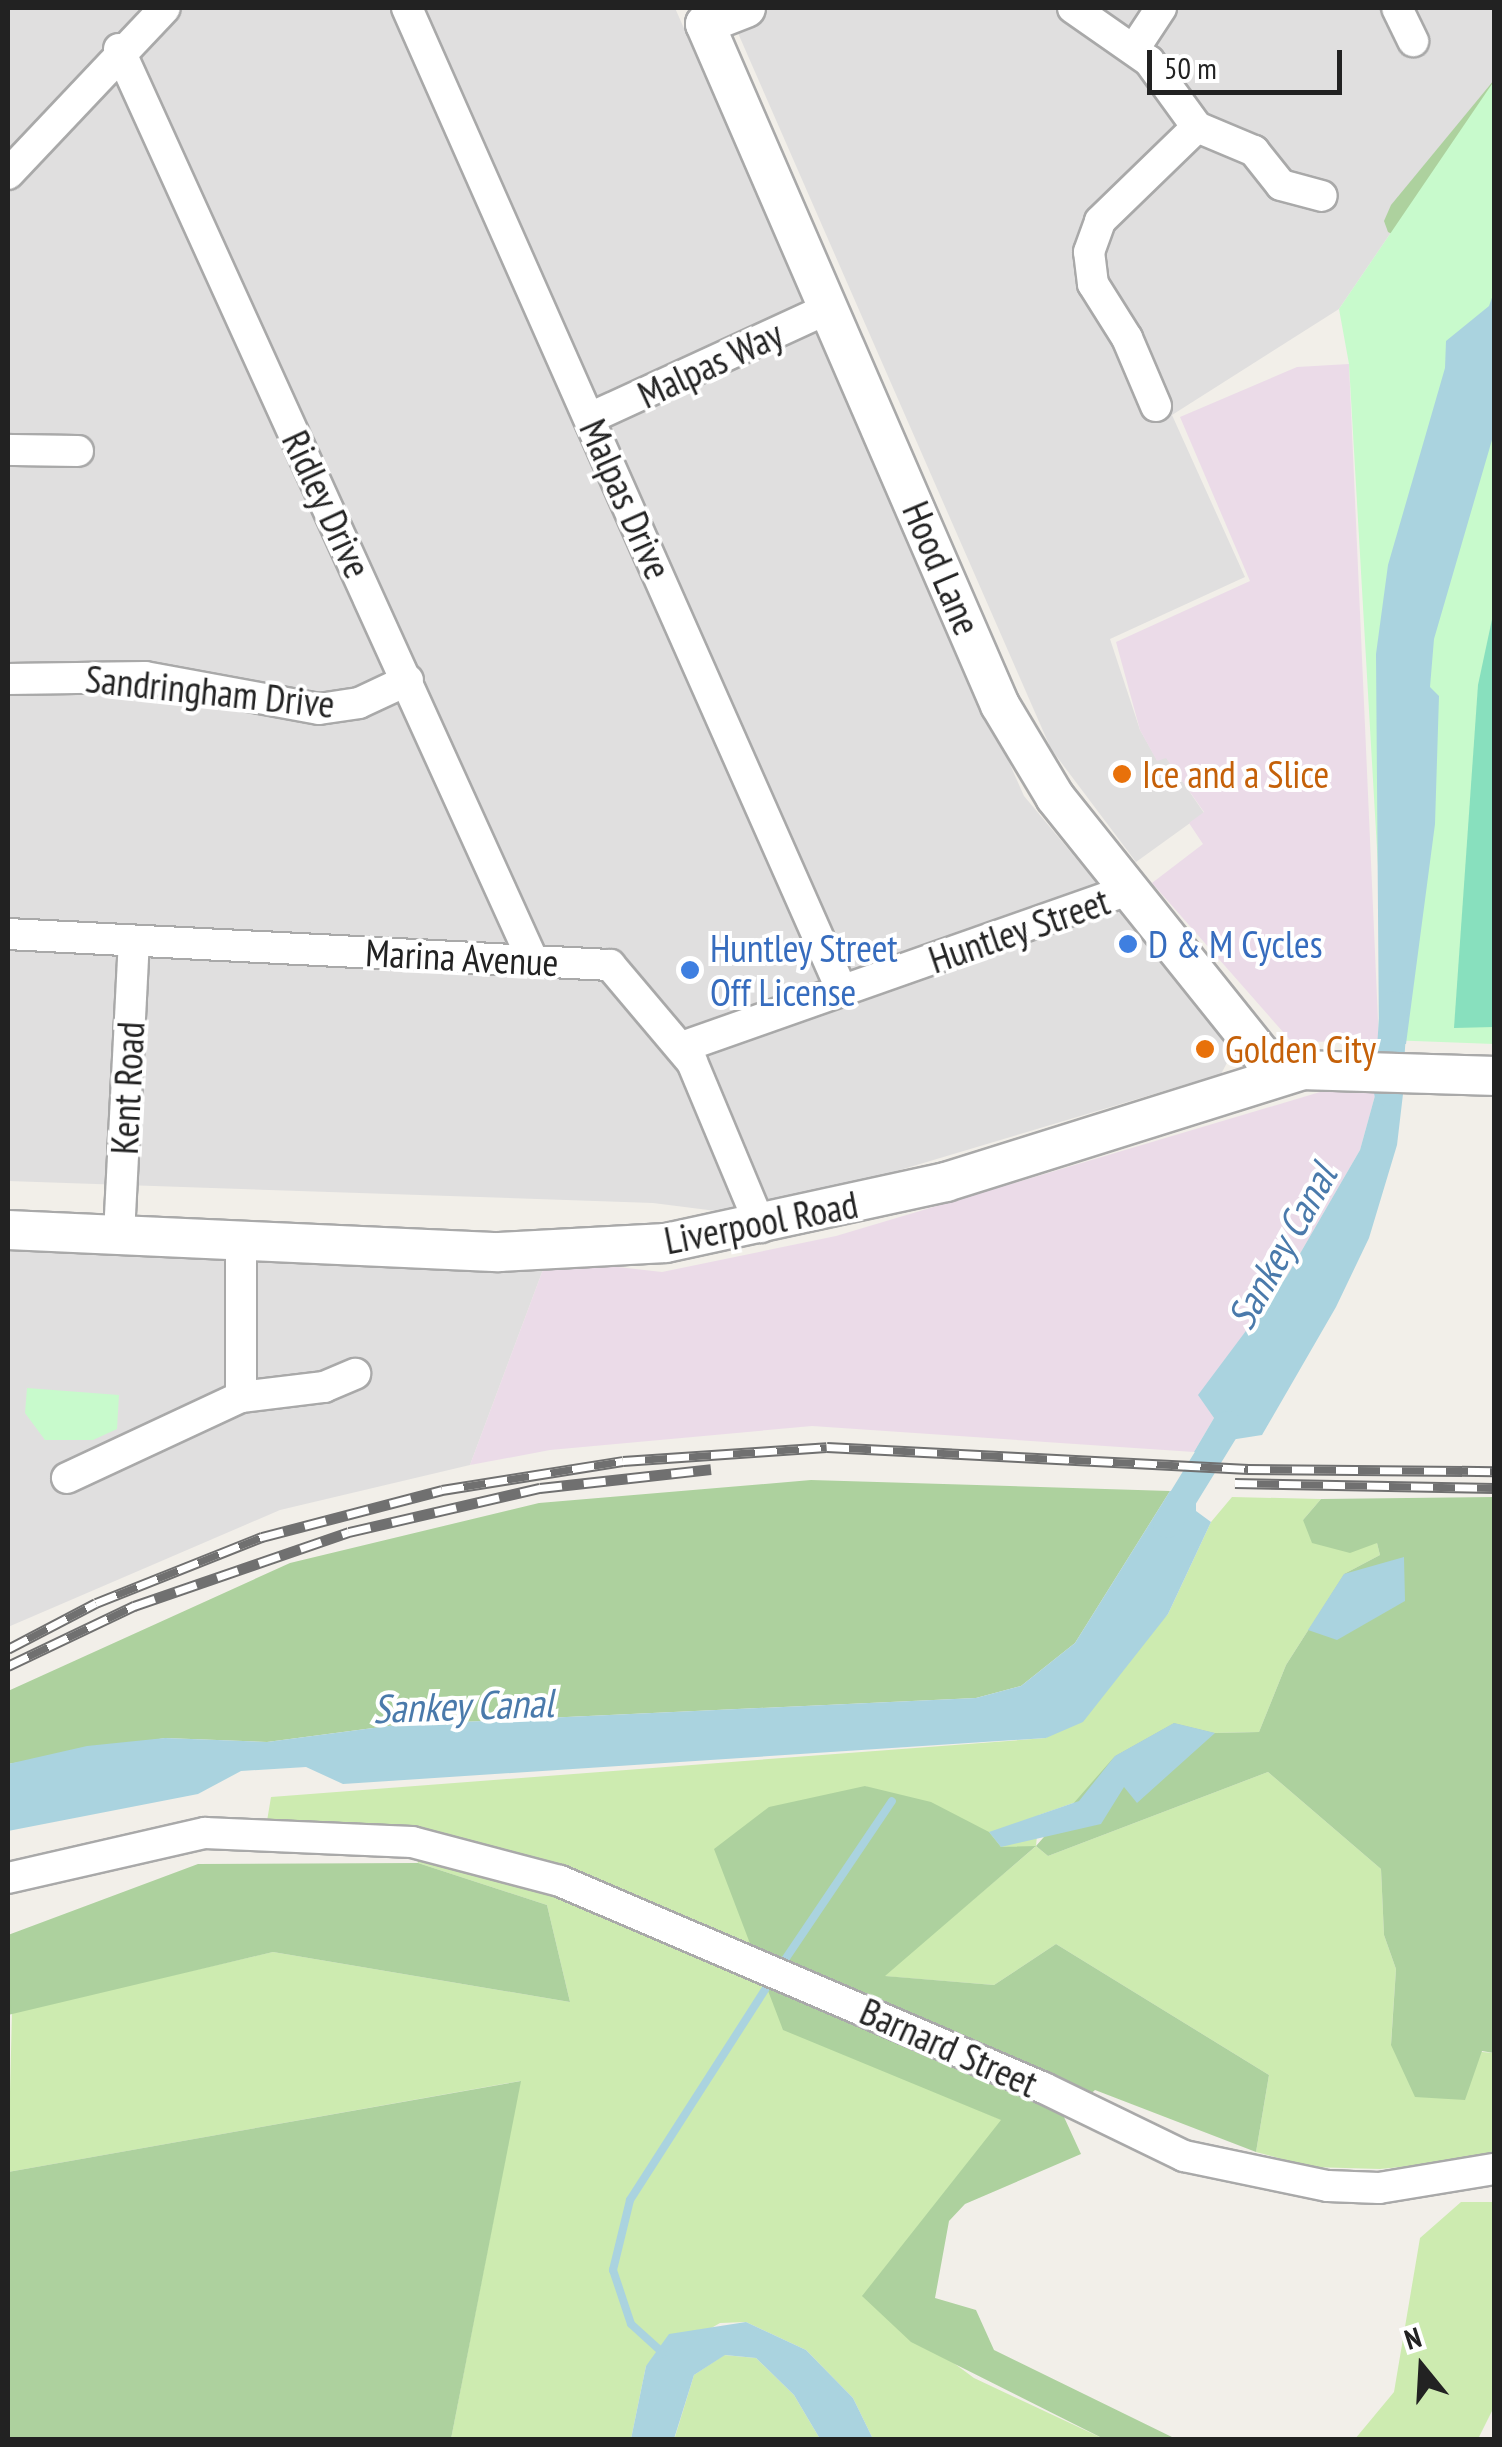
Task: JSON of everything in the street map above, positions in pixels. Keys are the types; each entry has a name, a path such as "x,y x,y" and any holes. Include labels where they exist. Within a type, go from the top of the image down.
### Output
{"street":[{"path":"8,174 119,48 165,8"},
{"name":"Malpas Drive","path":"408,8 842,991"},
{"path":"701,16 746,8"},
{"path":"1073,8 1134,48 1161,72 1197,128 1254,151 1282,186 1327,195"},
{"path":"1134,48 1161,8"},
{"path":"1397,8 1412,41"},
{"name":"Hood Lane","path":"701,16 1000,705 1055,798 1262,1054 1273,1077"},
{"name":"Ridley Drive","path":"119,48 533,960"},
{"path":"1155,406 1127,338 1094,284 1089,252 1100,222 1197,128"},
{"name":"Malpas Way","path":"590,418 829,308"},
{"path":"8,450 78,451"},
{"name":"Sandringham Drive","path":"8,679 145,677 319,709 358,703 408,680"},
{"name":"Huntley Street","path":"682,1047 1129,890"},
{"name":"Marina Avenue","path":"8,934 610,965 682,1047 761,1226"},
{"name":"Kent Road","path":"120,1235 134,940"},
{"name":"Liverpool Road","path":"8,1230 498,1252 666,1243 761,1226 1006,1165 1273,1077 1327,1066 1494,1076"},
{"path":"241,1240 241,1397"},
{"path":"66,1478 241,1397 324,1387 355,1374"},
{"name":"Barnard Street","path":"8,1878 205,1833 412,1842 560,1881 793,1978 1184,2156 1328,2186 1379,2188 1494,2169"}],"shaded area":[{"path":"8,8 675,8 1024,796 1227,1039 1229,1059 1221,1074 786,1204 724,1212 653,1203 8,1181"},
{"path":"727,8 1494,8 1494,81 1339,309 1172,415 1245,577 1110,639 1140,730 1157,760 1166,757 1204,813 1136,862 1051,749"},
{"path":"1349,364 1379,1043 1291,1041 1152,883 1203,844 1189,823 1204,812 1166,758 1157,761 1140,730 1116,642 1250,581 1180,417 1297,367"},
{"path":"1320,1092 1376,1092 1360,1150 1287,1276 1199,1395 1214,1418 1194,1452 812,1426 550,1450 470,1465 547,1259 662,1272 836,1236"},
{"path":"8,1236 547,1259 470,1465 280,1510 8,1627"}],"green space":[{"path":"1494,80 1494,144 1394,235 1388,232 1384,221 1391,205"},
{"path":"1494,81 1494,1044 1388,1040 1349,364 1339,309"},
{"path":"1494,610 1494,1027 1454,1028 1478,685"},
{"path":"27,1388 119,1395 117,1429 93,1440 45,1440 25,1413"},
{"path":"811,1480 1170,1491 1075,1643 1021,1686 976,1698 396,1725 267,1742 165,1738 8,1764 8,1691 290,1563 539,1503"},
{"path":"1232,1497 1321,1499 1303,1520 1377,1543 1380,1555 1344,1574 1286,1665 1259,1732 1215,1733 1174,1723 1115,1756 1079,1801 1039,1815 1036,1846 1048,1856 1268,1772 1381,1869 1384,1935 1396,1969 1391,2044 1494,2053 1494,2158 1380,2169 1311,2167 1256,2152 1269,2075 1056,1944 994,1985 883,1976 1035,1847 1001,1847 865,1786 867,2062 1002,2120 863,2296 974,2378 1104,2439 873,2439 853,2398 806,2350 746,2322 720,2323 646,2366 631,2439 451,2439 520,2081 8,2172 12,2012 273,1952 570,2002 547,1905 418,1863 412,1842 265,1833 271,1797 1046,1738 1168,1614 1211,1522"},
{"path":"1494,1497 1494,2053 1482,2051 1465,2100 1415,2097 1391,2045 1396,1969 1384,1935 1381,1869 1268,1772 1048,1856 1036,1846 1115,1756 1174,1723 1215,1733 1259,1732 1286,1665 1344,1574 1380,1555 1377,1543 1350,1553 1312,1543 1303,1520 1321,1499"},
{"path":"865,1786 931,1802 989,1832 1001,1847 1036,1846 885,1976 994,1985 1056,1944 1269,2075 1256,2152 1095,2090 1064,2117 1081,2154 965,2204 949,2221 935,2298 976,2310 994,2350 1176,2439 1104,2439 911,2342 862,2296 1001,2120 783,2030 714,1849 769,1807"},
{"path":"418,1863 547,1905 570,2002 273,1952 8,2015 8,1935 198,1864"},
{"path":"521,2081 451,2439 8,2439 8,2172"},
{"path":"1461,2202 1494,2202 1494,2407 1478,2439 1355,2439 1394,2392 1420,2238"},
{"path":"724,2355 756,2358 794,2395 820,2439 674,2440 694,2375"}],"water":[{"path":"1494,292 1494,433 1434,639 1430,687 1439,696 1435,824 1406,1044 1379,1043 1376,654 1388,565 1445,368 1446,341 1489,306"},
{"path":"1376,1092 1403,1094 1397,1145 1369,1238 1336,1307 1262,1435 1230,1440 1221,1456 1194,1452 1214,1418 1198,1395 1287,1276 1360,1150"},
{"path":"1170,1491 1196,1493 1196,1511 1211,1522 1168,1614 1083,1722 1046,1738 343,1784 306,1767 241,1771 198,1794 8,1831 8,1764 87,1746 165,1738 267,1742 396,1725 976,1698 1021,1686 1075,1643"},
{"path":"1404,1557 1405,1601 1337,1640 1308,1630 1344,1574"},
{"path":"1174,1723 1215,1733 1137,1803 1124,1787 1101,1824 1001,1847 989,1832 1079,1801 1115,1756"},
{"path":"746,2322 806,2350 853,2398 873,2439 820,2439 794,2395 756,2358 725,2355 694,2375 674,2439 631,2439 646,2366 669,2334"}],"waterway":[{"name":"Sankey Canal","path":"1388,1092 1394,1005"},
{"path":"1167,1524 1228,1425"},
{"name":"Sankey Canal","path":"780,1967 892,1801"},
{"name":"Sankey Canal","path":"663,2353 631,2324 613,2270 630,2200 772,1979"}],"railway":[{"path":"8,1649 96,1603 262,1537 442,1490 623,1461 827,1447 1248,1469 1494,1471"},
{"path":"8,1666 134,1606 349,1532 540,1488 711,1469"},
{"path":"1235,1483 1494,1488"}],"place":[{"name":"Ice and a Slice","path":"1122,774"},
{"name":"D & M Cycles","path":"1128,944"},
{"name":"Huntley Street Off License","path":"690,970"},
{"name":"Golden City","path":"1205,1049"}]}
